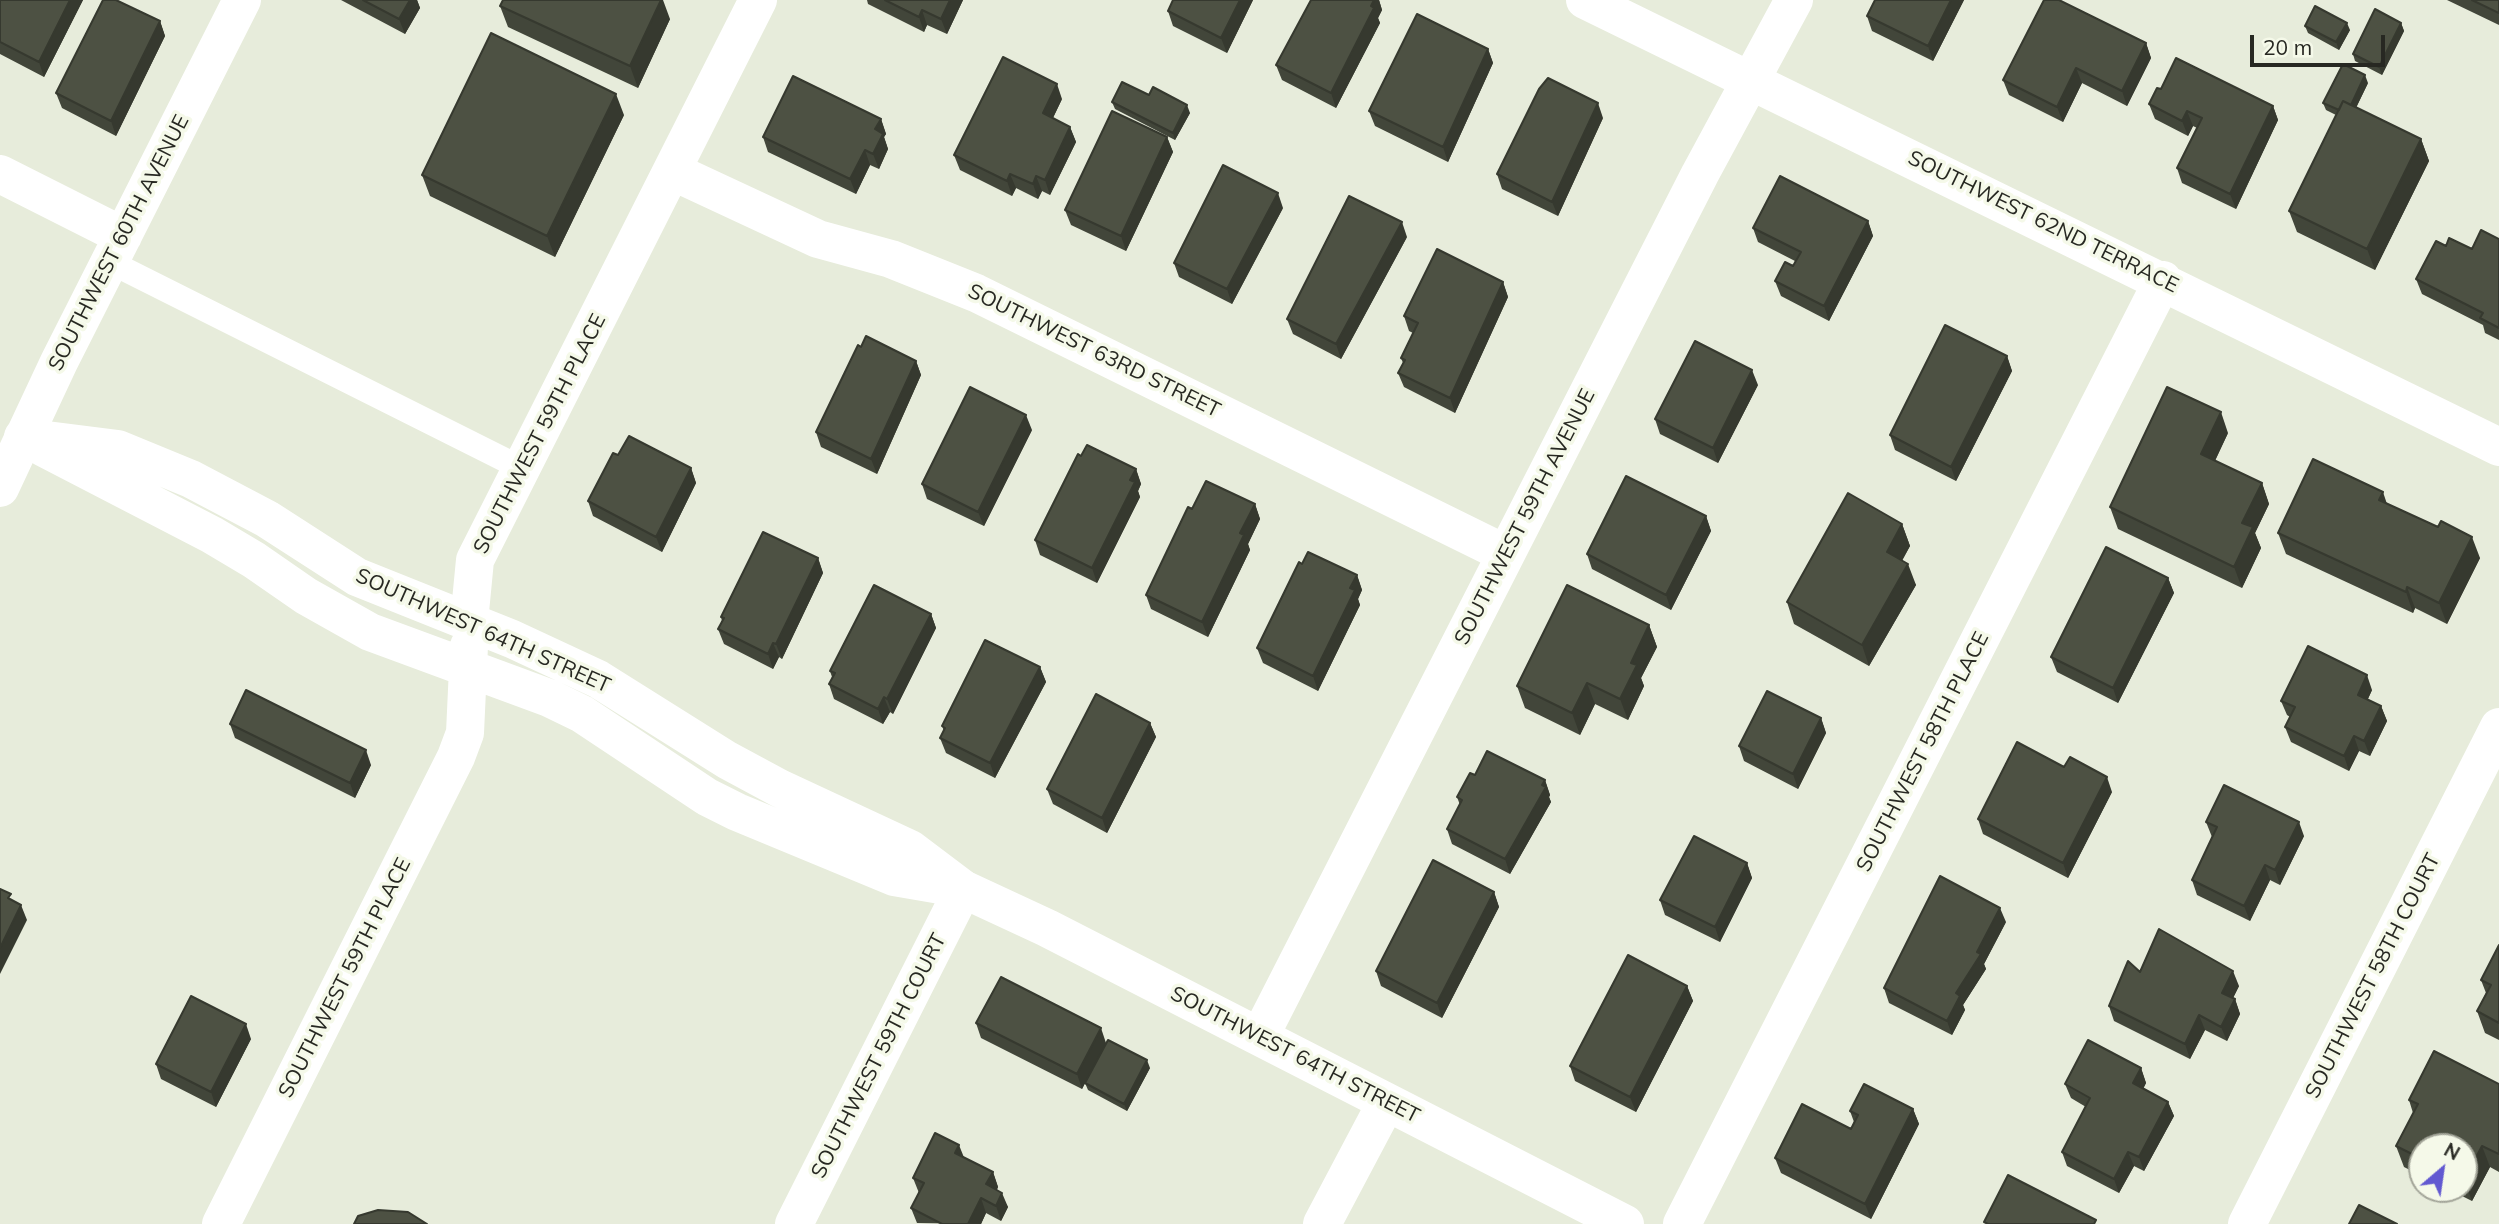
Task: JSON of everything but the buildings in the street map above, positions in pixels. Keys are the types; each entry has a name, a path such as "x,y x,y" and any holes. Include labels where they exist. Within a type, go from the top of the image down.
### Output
{"street":[{"name":"SOUTHWEST 60TH AVENUE","path":"0,488 12,432 116,249 242,0"},
{"name":"SOUTHWEST 62ND TERRACE","path":"1585,0 2163,280 2499,447"},
{"name":"SOUTHWEST 59TH AVENUE","path":"1260,1037 1506,554 1794,0"},
{"name":"SOUTHWEST 59TH PLACE","path":"221,1224 456,757 465,733 469,622 475,560 672,171 746,4"},
{"name":"SOUTHWEST 63RD STREET","path":"672,171 799,231 891,259 976,293 1506,554"},
{"path":"0,174 116,249"},
{"name":"SOUTHWEST 58TH PLACE","path":"1682,1224 2163,280"},
{"name":"SOUTHWEST 64TH STREET","path":"12,432 118,449 230,498 357,577 469,622 598,679 727,760 779,788 910,849 963,889 1625,1224"},
{"name":"SOUTHWEST 64TH STREET","path":"12,432 223,541 346,620 469,670 549,698 582,714 707,797 781,832 894,877 963,889"},
{"name":"SOUTHWEST 58TH COURT","path":"2247,1224 2499,727"},
{"name":"SOUTHWEST 59TH COURT","path":"794,1224 963,889"},
{"path":"1322,1224 1386,1103"}],"lane":[{"path":"116,249 523,469"}]}
